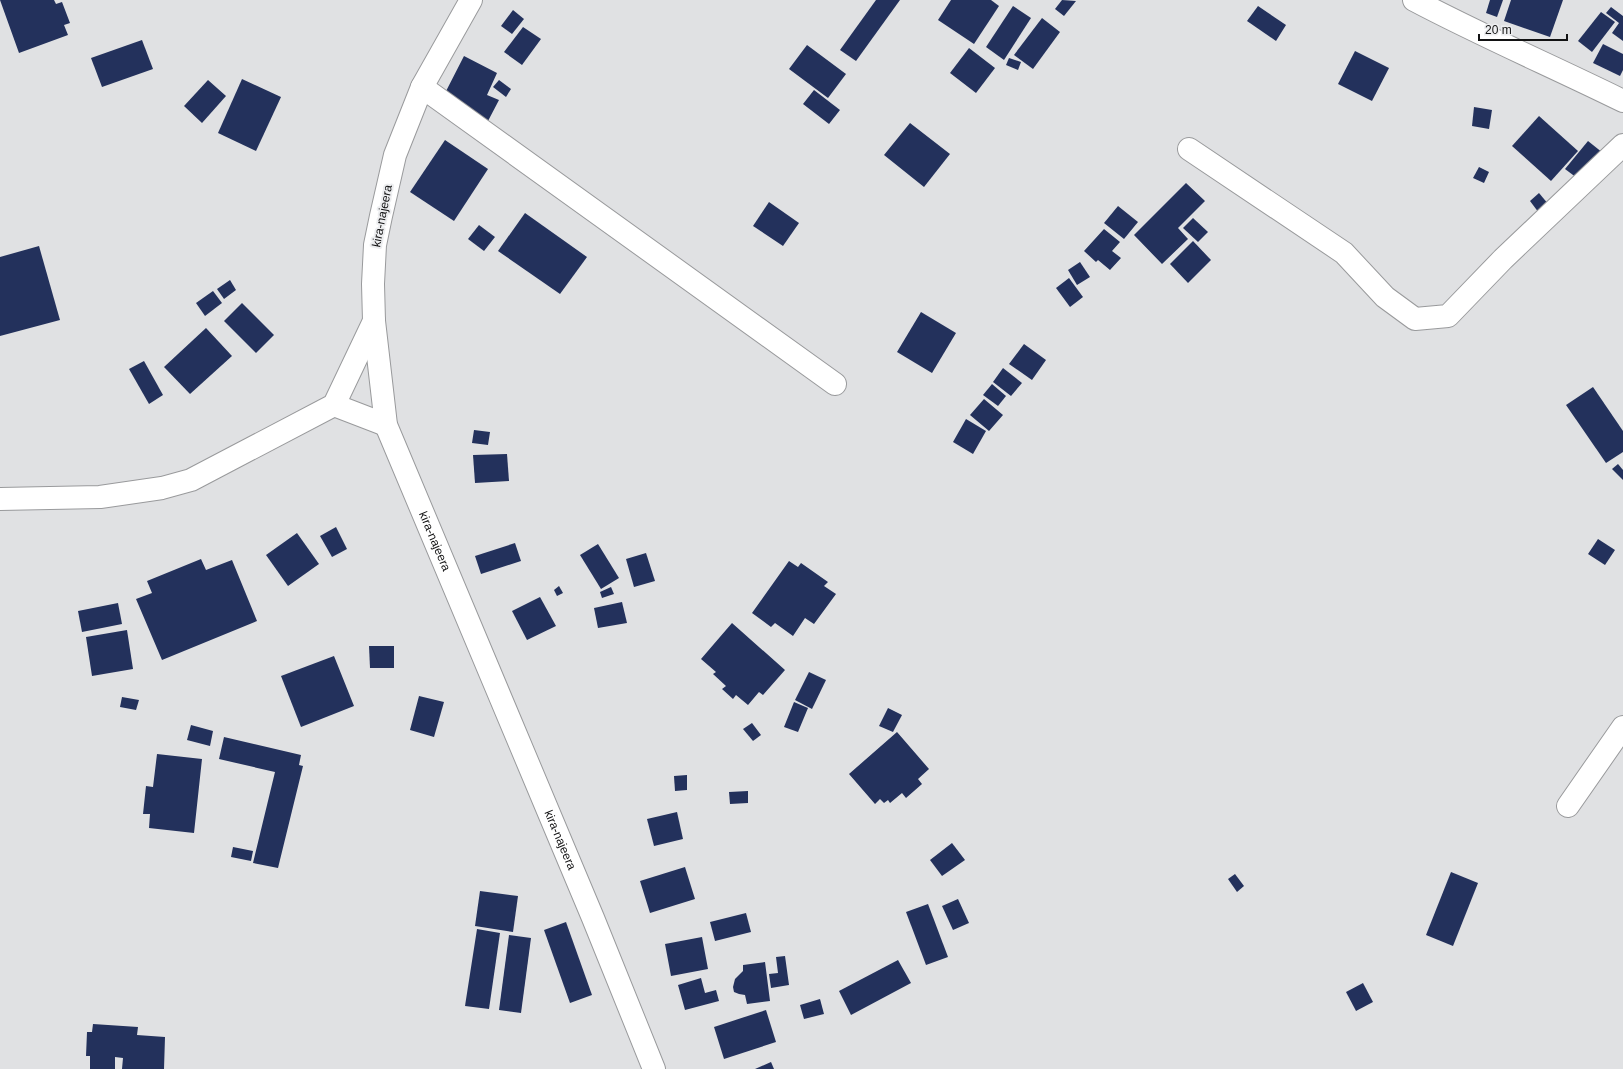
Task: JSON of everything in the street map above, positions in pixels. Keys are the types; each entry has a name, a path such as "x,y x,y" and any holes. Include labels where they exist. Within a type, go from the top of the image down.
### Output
{"street":[{"name":"kira-najeera","path":"471,0 422,87 395,155 375,245 373,284 374,321 386,425 593,918 654,1069"},
{"path":"1414,0 1467,28 1571,75 1623,101"},
{"path":"422,87 835,384"},
{"path":"1189,149 1344,253 1385,297 1415,319 1448,316 1503,259 1623,145"},
{"path":"0,499 100,497 162,488 192,480 334,405 374,321"},
{"path":"334,405 386,425"},
{"path":"1568,806 1623,727"}],"building":[{"path":"0,0 54,0 56,4 62,2 70,23 64,25 68,35 19,53"},
{"path":"876,0 900,0 856,61 840,50"},
{"path":"951,0 991,0 999,6 974,44 938,20"},
{"path":"1062,0 1076,1 1064,16 1055,9"},
{"path":"1490,0 1503,0 1497,17 1486,13"},
{"path":"1511,0 1563,0 1550,37 1504,21"},
{"path":"1013,6 1031,18 1004,60 986,47"},
{"path":"1258,6 1286,25 1276,41 1247,21"},
{"path":"1611,7 1623,16 1623,41 1612,33 1619,23 1606,13"},
{"path":"513,10 524,19 512,34 501,26"},
{"path":"1601,12 1615,22 1592,52 1578,41"},
{"path":"1042,18 1060,32 1033,69 1014,55"},
{"path":"523,27 541,39 522,65 504,52"},
{"path":"142,40 153,69 102,87 91,58"},
{"path":"1603,44 1623,54 1623,70 1620,76 1593,63"},
{"path":"807,45 846,74 828,98 789,69"},
{"path":"969,48 995,68 976,93 950,73"},
{"path":"1355,51 1389,68 1372,101 1338,84"},
{"path":"464,56 497,73 487,95 499,100 488,121 442,99"},
{"path":"1009,58 1021,62 1018,70 1006,65"},
{"path":"242,79 281,97 256,151 218,133"},
{"path":"208,80 226,96 202,123 184,106"},
{"path":"499,80 511,89 506,97 493,87"},
{"path":"814,90 840,110 829,124 803,104"},
{"path":"1474,107 1492,110 1489,129 1472,126"},
{"path":"1539,116 1578,151 1551,181 1512,146"},
{"path":"910,123 950,154 924,187 884,155"},
{"path":"445,140 488,169 454,221 410,192"},
{"path":"1588,141 1603,153 1581,181 1565,169"},
{"path":"1479,167 1489,172 1484,183 1473,178"},
{"path":"1186,183 1205,201 1178,228 1188,239 1162,264 1134,235"},
{"path":"1539,193 1549,205 1539,213 1530,201"},
{"path":"769,202 799,223 783,246 753,226"},
{"path":"1118,206 1138,222 1124,239 1104,223"},
{"path":"525,213 587,257 560,294 498,251"},
{"path":"1193,218 1208,232 1198,242 1183,228"},
{"path":"479,225 495,237 484,251 468,239"},
{"path":"1104,229 1120,242 1112,251 1121,258 1110,270 1098,260 1096,262 1084,251"},
{"path":"1193,241 1211,260 1188,283 1170,264"},
{"path":"39,246 60,320 0,336 0,257"},
{"path":"1080,262 1090,277 1077,285 1068,270"},
{"path":"1069,278 1083,297 1070,307 1056,288"},
{"path":"230,280 236,290 224,299 217,289"},
{"path":"213,291 222,303 205,316 196,303"},
{"path":"242,303 274,335 256,353 224,321"},
{"path":"921,312 956,333 932,373 897,352"},
{"path":"206,328 232,356 190,394 164,367"},
{"path":"1024,344 1046,360 1032,380 1009,364"},
{"path":"144,361 163,395 149,404 129,369"},
{"path":"1003,368 1022,383 1011,396 993,382"},
{"path":"992,384 1006,396 998,406 983,395"},
{"path":"1593,387 1623,431 1623,452 1606,463 1566,405"},
{"path":"984,399 1003,415 989,431 970,415"},
{"path":"966,419 986,431 973,454 953,442"},
{"path":"474,430 490,432 488,445 472,443"},
{"path":"507,454 509,481 475,483 473,455"},
{"path":"1618,464 1623,470 1623,480 1612,469"},
{"path":"336,527 347,549 332,557 320,536"},
{"path":"297,533 319,564 288,586 266,555"},
{"path":"1598,539 1615,550 1605,565 1588,554"},
{"path":"515,543 521,561 481,574 475,556"},
{"path":"598,544 619,578 601,589 580,555"},
{"path":"646,553 655,581 634,587 626,559"},
{"path":"201,559 206,570 232,560 257,621 162,660 136,599 152,593 147,581"},
{"path":"789,561 798,567 801,563 828,582 824,586 836,594 814,624 805,618 793,636 775,623 771,627 752,613"},
{"path":"559,586 563,593 557,596 554,590"},
{"path":"611,587 614,594 602,598 600,592"},
{"path":"540,597 556,626 527,640 512,611"},
{"path":"622,602 627,623 598,628 594,608"},
{"path":"118,603 122,624 82,632 78,611"},
{"path":"732,623 785,670 763,695 759,692 748,705 736,695 733,699 722,689 726,686 713,674 716,672 701,659"},
{"path":"127,630 133,669 92,676 86,637"},
{"path":"369,646 394,646 394,668 370,668"},
{"path":"334,656 354,706 301,727 281,676"},
{"path":"809,672 826,680 812,709 795,700"},
{"path":"419,696 444,702 434,737 410,730"},
{"path":"122,697 139,700 136,710 120,707"},
{"path":"794,702 808,708 798,732 784,727"},
{"path":"888,708 902,715 893,732 879,726"},
{"path":"752,723 761,735 753,741 743,729"},
{"path":"191,725 213,731 210,746 187,740"},
{"path":"897,732 929,769 918,779 922,784 906,798 902,793 890,803 888,800 884,803 880,799 875,804 849,774"},
{"path":"224,737 301,755 299,765 303,766 278,868 253,863 275,772 219,759"},
{"path":"157,754 202,759 194,833 149,828 150,814 143,814 146,786 153,787"},
{"path":"687,775 687,790 675,791 674,776"},
{"path":"748,791 748,803 730,804 729,792"},
{"path":"677,812 683,839 654,846 647,819"},
{"path":"952,843 965,860 942,876 930,860"},
{"path":"233,847 253,851 251,861 231,857"},
{"path":"685,867 695,899 650,913 640,881"},
{"path":"1451,872 1478,883 1453,946 1426,935"},
{"path":"1235,874 1244,886 1237,892 1228,879"},
{"path":"480,891 518,896 513,932 475,926"},
{"path":"958,899 969,923 953,930 942,906"},
{"path":"928,904 948,957 926,965 906,912"},
{"path":"746,913 751,932 715,941 710,922"},
{"path":"566,922 592,995 570,1003 544,930"},
{"path":"477,929 500,933 489,1009 465,1006"},
{"path":"509,935 531,938 521,1013 499,1010"},
{"path":"702,937 708,969 671,976 665,944"},
{"path":"785,956 789,985 771,988 769,974 778,973 776,957"},
{"path":"898,960 911,983 851,1015 839,991"},
{"path":"765,962 770,1001 747,1004 745,995 734,992 733,987 735,979 743,971 743,965"},
{"path":"701,978 705,993 716,990 719,1001 685,1010 678,985"},
{"path":"1363,983 1373,1002 1356,1011 1346,992"},
{"path":"820,999 824,1014 804,1019 800,1005"},
{"path":"766,1010 776,1042 724,1059 714,1027"},
{"path":"93,1024 138,1027 137,1035 165,1037 164,1069 122,1069 123,1058 115,1057 115,1069 90,1069 90,1056 86,1056 87,1032 92,1032"},
{"path":"771,1062 774,1069 755,1069"}]}
